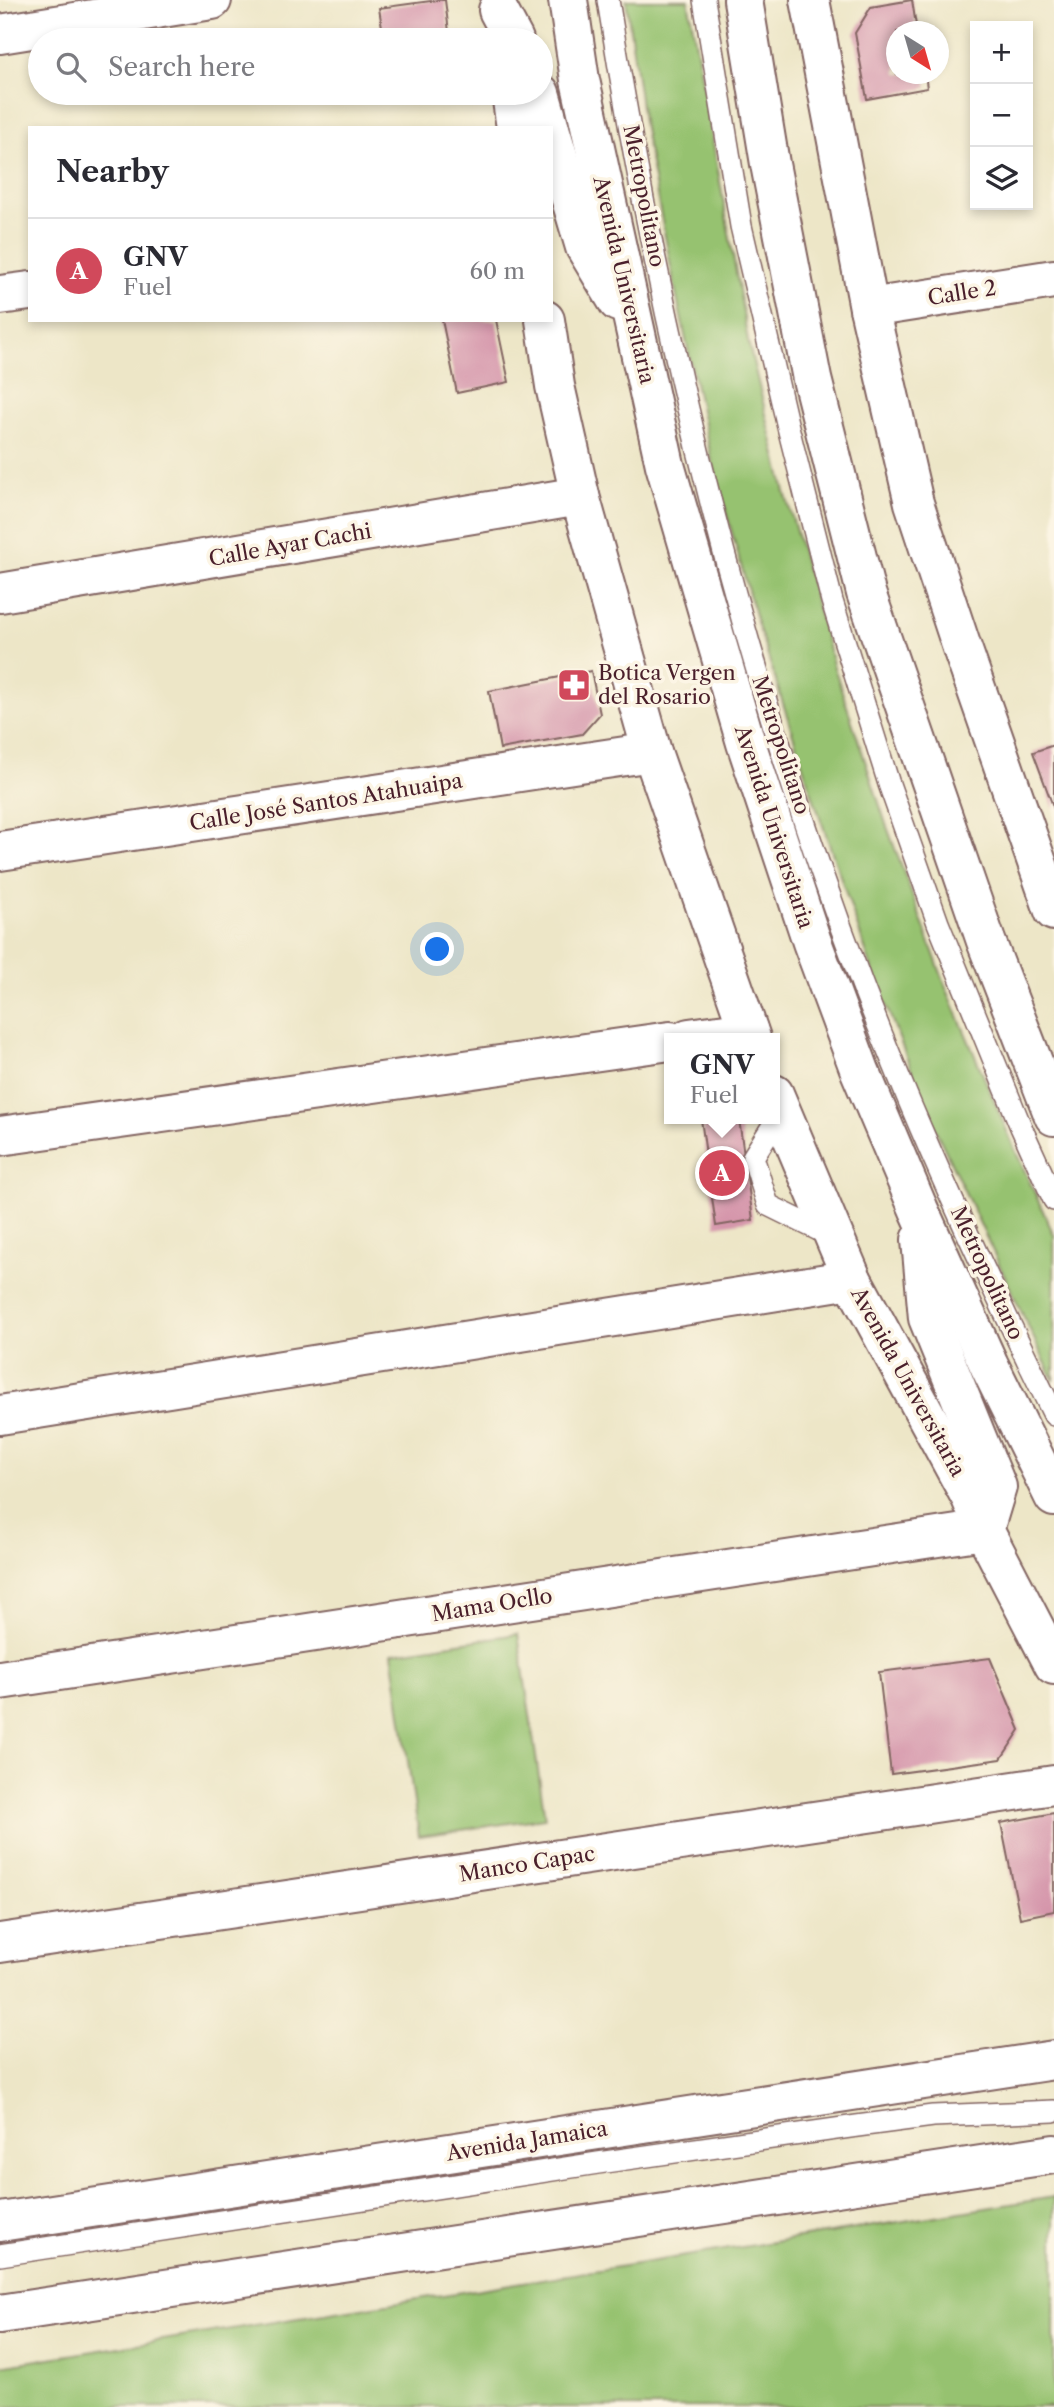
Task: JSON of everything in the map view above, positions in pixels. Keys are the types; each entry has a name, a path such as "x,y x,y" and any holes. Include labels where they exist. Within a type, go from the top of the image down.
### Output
{"street":[{"path":"37,28 212,0"},
{"name":"Avenida Universitaria","path":"568,0 580,80 665,466 746,743 817,955 860,1072 989,1365 1054,1497"},
{"path":"743,0 770,164 812,379 866,593 986,941 1054,1116"},
{"path":"810,0 869,308 914,503 1054,911"},
{"path":"0,34 28,30"},
{"path":"513,105 516,126"},
{"path":"544,105 550,126"},
{"path":"553,137 585,247 636,333"},
{"name":"Calle 2","path":"869,308 1054,279"},
{"path":"0,295 28,291"},
{"path":"545,322 555,386 580,496 652,752 750,1033"},
{"name":"Calle Ayar Cachi","path":"0,593 580,496"},
{"name":"Calle José Santos Atahuaipa","path":"0,851 652,752"},
{"path":"0,1136 664,1042"},
{"name":"Avenida Universitaria","path":"780,1108 852,1279 971,1498 984,1530 1054,1665"},
{"path":"919,1210 928,1318 997,1487 984,1530"},
{"path":"0,1415 852,1279"},
{"name":"Mama Ocllo","path":"0,1680 984,1530"},
{"name":"Manco Capac","path":"0,1944 1054,1786"},
{"name":"Avenida Jamaica","path":"0,2222 1054,2060"},
{"path":"0,2314 1054,2154"}],"lane":[{"name":"Metropolitano","path":"608,0 650,232 696,446 763,687 816,855 868,998 984,1273 1054,1415"},
{"path":"704,0 741,226 832,601 889,784 938,923 1054,1200"},
{"path":"0,2256 597,2163 870,2124 933,2116 1054,2111"}],"green space":[{"path":"626,0 688,0 748,341 785,492 833,664 886,824 947,990 1054,1235 1054,1381 932,1122 873,972 756,619 711,457 677,298 644,128"},
{"path":"518,1634 545,1818 419,1836 392,1653"},
{"path":"1054,2197 1054,2407 0,2407 0,2366"}],"building":[{"path":"445,0 448,28 382,28 379,8"},
{"path":"912,0 915,21 886,21 886,84 926,84 927,88 867,99 855,33 871,7"},
{"path":"442,322 496,322 509,382 457,393"},
{"path":"591,671 600,714 582,734 500,749 489,691"},
{"path":"1054,745 1054,809 1033,752"},
{"path":"702,1124 740,1124 753,1220 716,1226"},
{"path":"990,1658 1020,1730 1001,1759 891,1774 879,1672"},
{"path":"1054,1813 1054,1911 1020,1918 1001,1823"}],"place":[{"name":"Botica Vergen del Rosario","path":"574,685"},
{"name":"GNV","path":"722,1173"}]}
